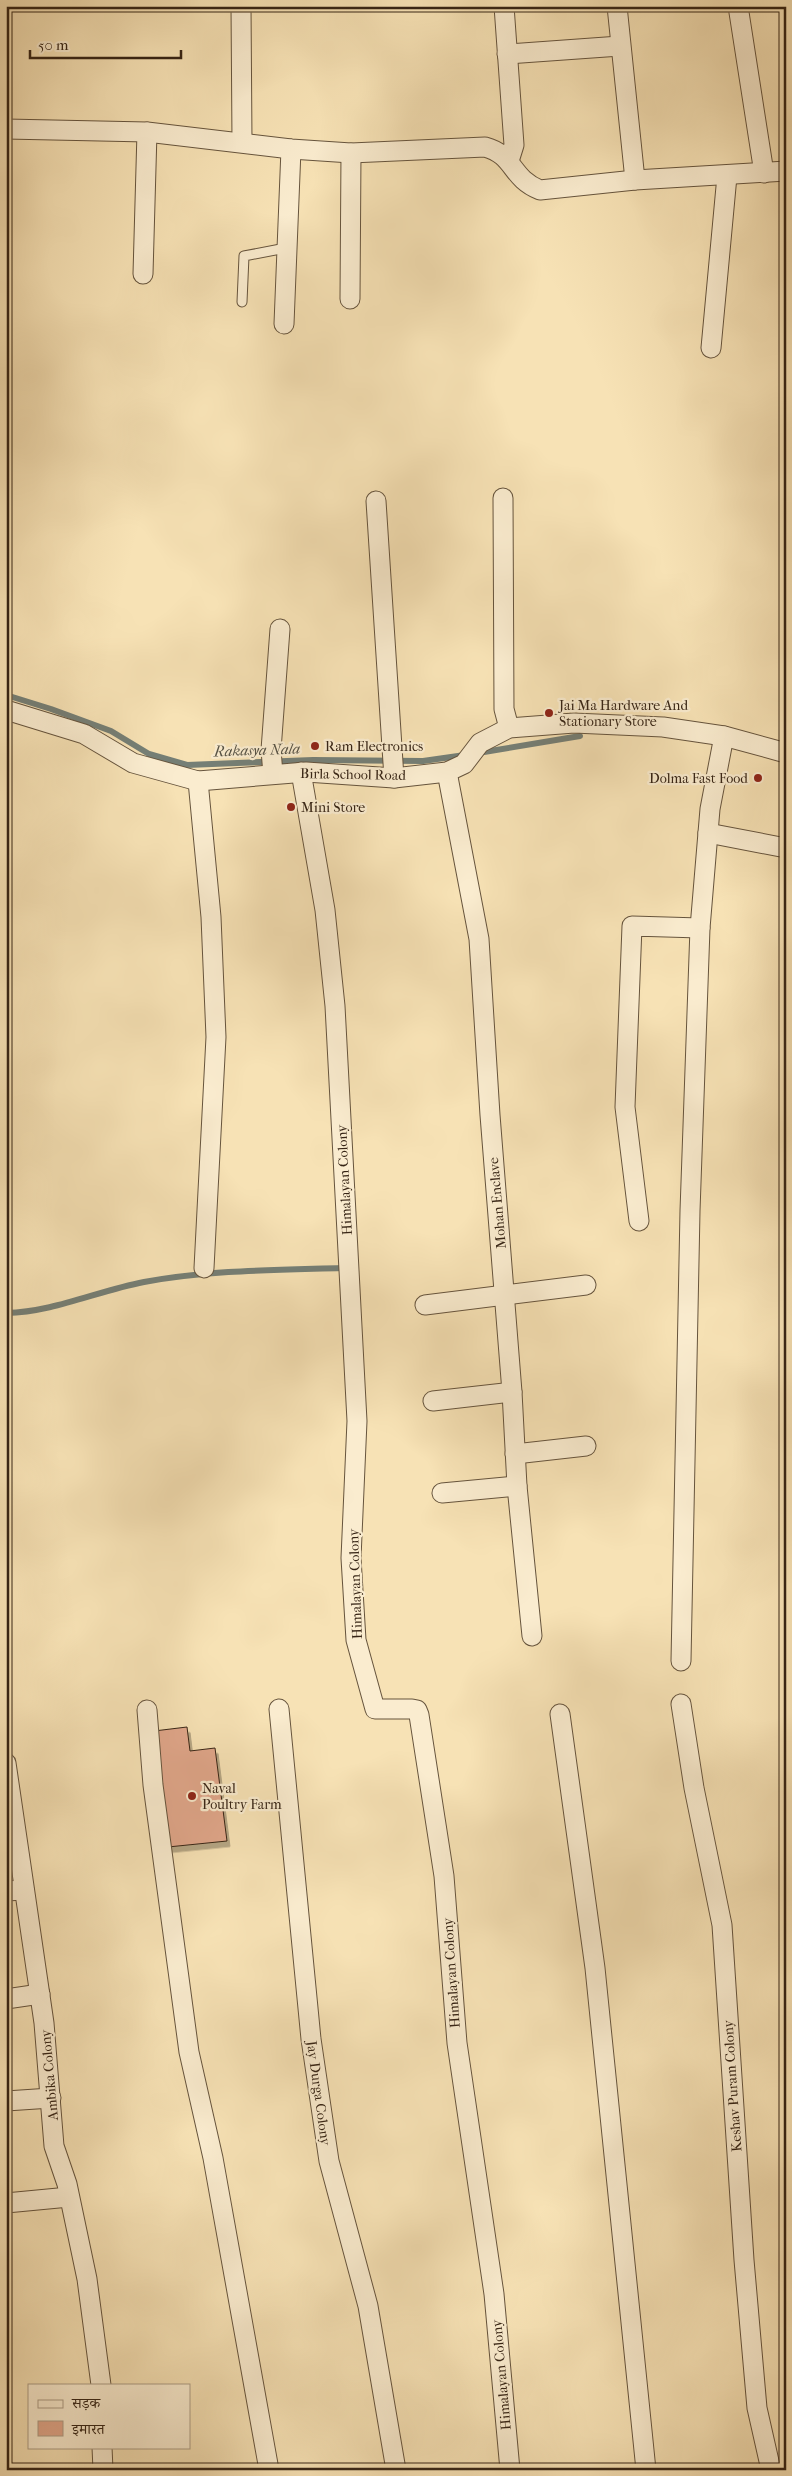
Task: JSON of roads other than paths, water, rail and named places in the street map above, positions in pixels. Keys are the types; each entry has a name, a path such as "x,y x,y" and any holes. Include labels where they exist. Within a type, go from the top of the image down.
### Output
{"street":[{"path":"242,6 242,142"},
{"path":"504,6 514,145 509,161"},
{"path":"617,6 635,180"},
{"path":"738,6 764,173"},
{"path":"507,54 620,46"},
{"path":"6,129 147,132 290,149 351,153 485,147 499,151 526,184 540,190 635,180 786,171"},
{"path":"143,274 147,132"},
{"path":"284,324 290,149"},
{"path":"350,299 351,153"},
{"path":"711,348 727,176"},
{"path":"503,498 504,709 508,728"},
{"path":"376,501 394,766"},
{"path":"272,764 280,628"},
{"name":"Birla School Road","path":"6,710 84,734 132,763 198,781 272,764 301,772 394,766 447,772 464,764 480,743 508,728 574,723 663,727 724,736 786,753"},
{"path":"681,1661 690,1211 700,928 710,809 724,736"},
{"name":"Himalayan Colony","path":"301,772 326,910 334,1006 356,1421 351,1558 356,1640 375,1709 412,1709 417,1710 419,1715 444,1876 457,2043 494,2294 510,2470"},
{"name":"Mohan Enclave","path":"447,772 460,831 479,938 490,1115 512,1392 517,1486 532,1636"},
{"path":"198,781 211,917 216,1037 204,1268"},
{"path":"708,833 786,848"},
{"path":"639,1220 624,1107 632,926 700,928"},
{"path":"425,1305 586,1285"},
{"path":"433,1400 512,1392"},
{"path":"515,1454 586,1446"},
{"path":"442,1493 517,1486"},
{"name":"Keshav Puram Colony","path":"681,1704 694,1788 722,1925 745,2270 757,2408 771,2470"},
{"name":"Jay Durga Colony","path":"279,1709 311,2039 328,2151 368,2306 396,2470"},
{"path":"147,1710 153,1785 190,2052 213,2158 269,2470"},
{"path":"560,1714 595,1968 646,2470"},
{"name":"Ambika Colony","path":"6,1763 15,1891 40,1994 54,2146 69,2197 87,2279 101,2384"},
{"path":"6,1999 40,1994"},
{"path":"6,2101 50,2098"},
{"path":"6,2203 69,2197"},
{"path":"102,2448 103,2470"}],"lane":[{"path":"242,302 244,256 286,248"}],"waterway":[{"name":"Rakasya Nala","path":"6,695 111,731 149,754 187,765 313,760 423,761 465,755"},
{"name":"Rakasya Nala","path":"478,753 580,736"},
{"path":"6,1313 41,1309 127,1286 168,1278 242,1271 342,1268"}],"place":[{"name":"Jai Ma Hardware And Stationary Store","path":"549,713"},
{"name":"Ram Electronics","path":"315,746"},
{"name":"Dolma Fast Food","path":"758,778"},
{"name":"Mini Store","path":"291,807"},
{"name":"Naval Poultry Farm","path":"192,1796"}]}
